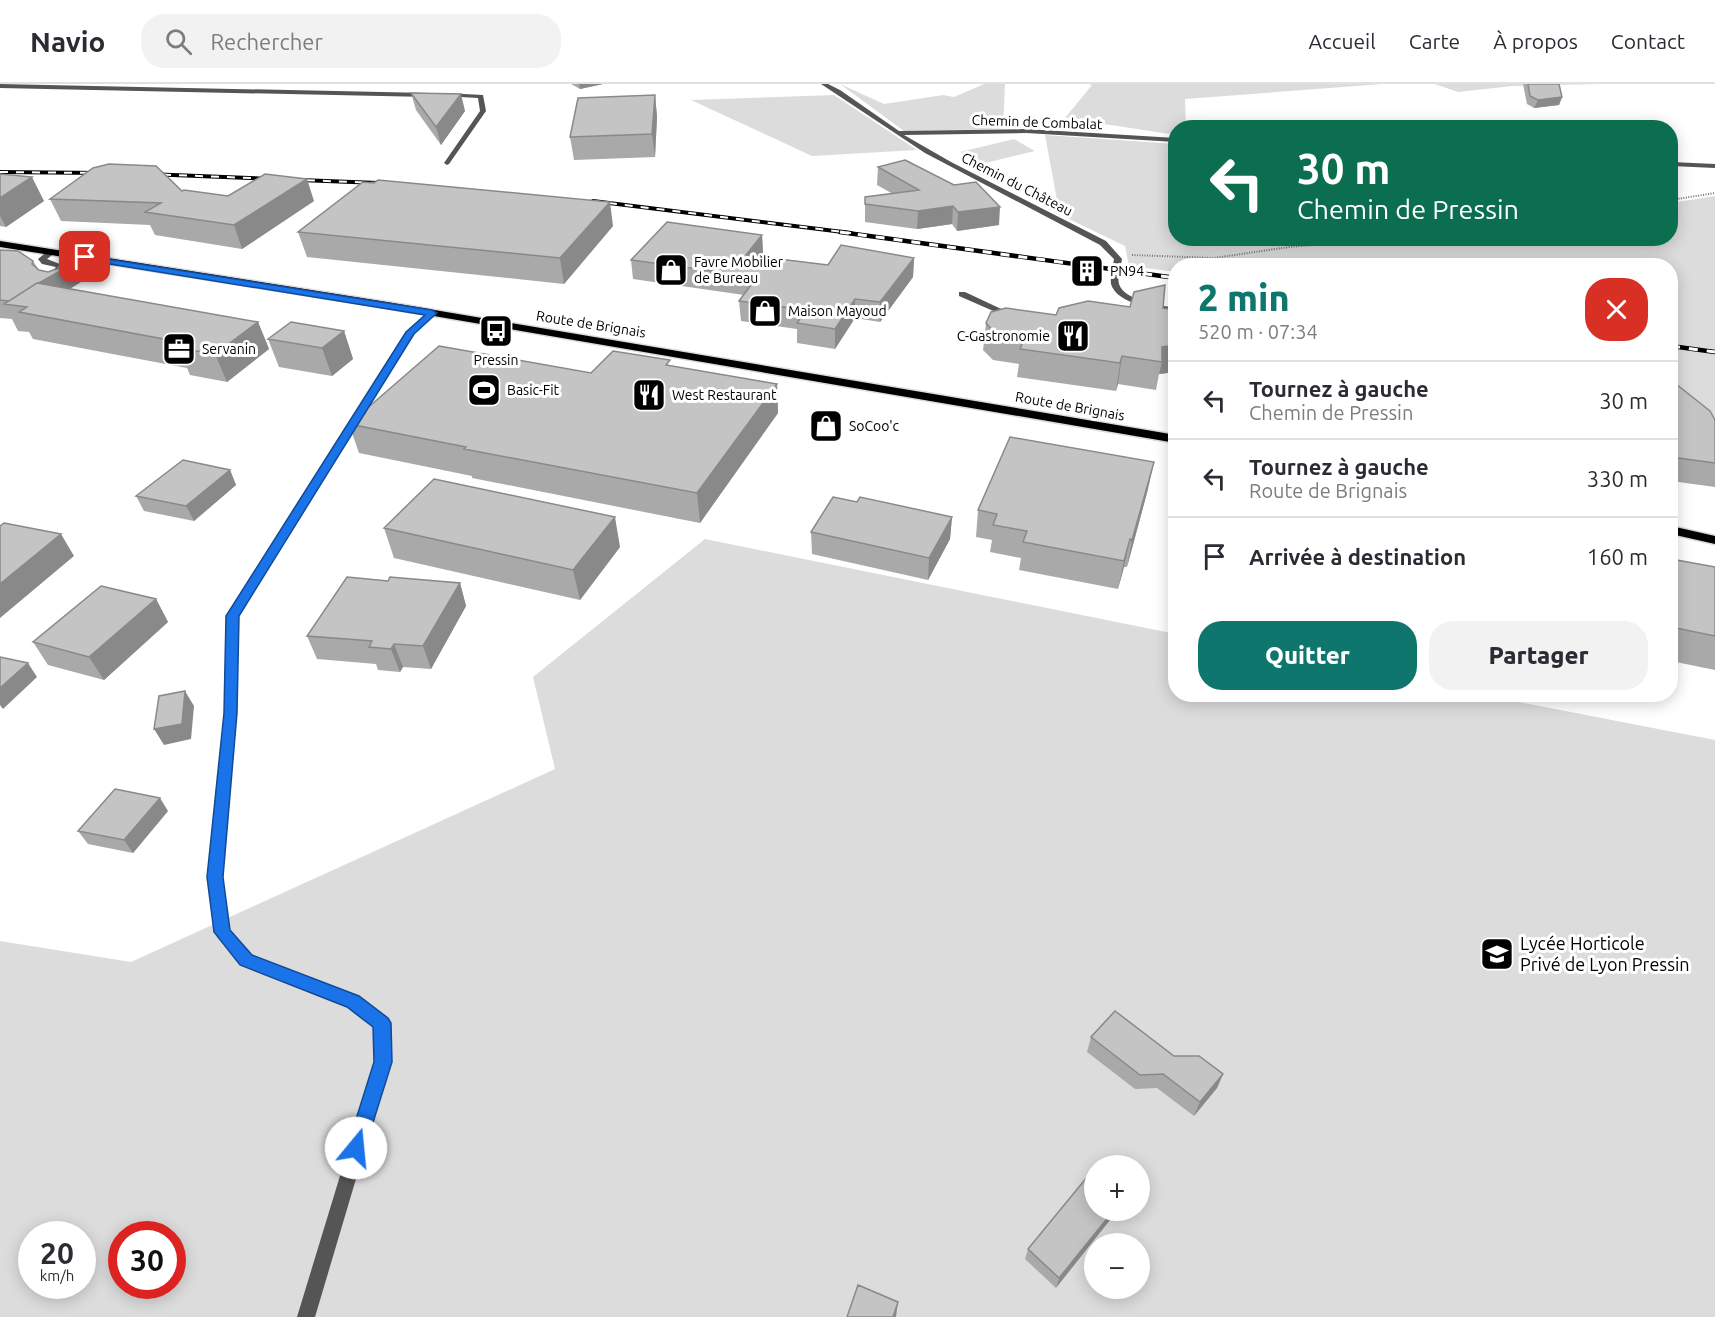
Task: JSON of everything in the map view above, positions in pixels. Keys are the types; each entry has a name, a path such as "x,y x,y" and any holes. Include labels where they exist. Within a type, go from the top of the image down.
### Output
{"main road":[{"name":"Route de Brignais","path":"0,244 432,313 1168,439"},
{"path":"1678,532 1715,540"}],"street":[{"name":"Chemin du Château","path":"824,84 845,95 924,151 1103,243 1116,256"},
{"path":"0,86 481,96 483,111 447,163"},
{"name":"Chemin de Combalat","path":"898,133 1026,131 1168,140"},
{"path":"1678,164 1715,166"},
{"path":"34,267 52,252"},
{"path":"1116,256 1115,283 1120,292 1128,298 1168,308"},
{"path":"42,259 61,266 47,282 50,285 64,286 101,260"},
{"path":"42,273 51,278"},
{"path":"962,294 1008,314 1020,316"},
{"path":"1117,302 1128,298"},
{"path":"306,1317 383,1062 382,1023 353,1002 246,960 222,932 215,877 231,713 232,616 410,332 432,313"}],"path":[{"path":"1678,199 1715,193"},
{"path":"1116,256 1160,255 1214,258 1301,246"}],"shaded area":[{"path":"840,84 884,104 943,95 954,97 984,84 1005,84 1003,129 904,131"},
{"path":"1089,84 1382,84 1185,99 1186,120 1168,120 1168,134 1065,118 1092,85"},
{"path":"1435,84 1599,84 1513,86 1458,92"},
{"path":"834,95 917,150 812,156 691,100"},
{"path":"1045,135 1168,143 1168,246 1678,246 1678,202 1715,196 1715,426 1678,392 1678,258 1168,258 1168,271 1129,266 1125,246 1042,206 1057,200"},
{"path":"1014,139 1035,151 981,164 960,152"},
{"path":"705,539 1168,632 1168,702 1518,702 1715,740 1715,1317 0,1317 0,941 131,962 555,769 533,677"}],"building":[{"path":"1528,84 1559,84 1562,97 1538,100 1530,96"},
{"path":"411,93 461,94 436,127"},
{"path":"655,95 652,134 570,137 578,98"},
{"path":"905,160 954,185 976,182 1000,207 958,212 953,206 918,211 865,204 865,197 919,190 878,167"},
{"path":"109,164 156,166 182,191 228,196 265,174 307,179 234,225 145,212 161,203 50,199 93,168"},
{"path":"0,174 32,177 0,198"},
{"path":"378,180 610,202 560,258 298,232 363,182 374,183"},
{"path":"667,222 762,235 746,255 828,265 841,245 914,258 880,302 855,299 835,329 797,323 806,310 739,301 757,277 631,260"},
{"path":"0,250 18,251 33,261 32,264 39,270 48,272 76,262 9,301 0,300"},
{"path":"61,263 69,265 57,269"},
{"path":"37,283 258,322 215,354 178,348 185,343 19,312 27,307 4,304"},
{"path":"1165,285 1163,308 1168,309 1168,346 1162,347 1162,362 1122,356 1120,363 1020,349 1025,337 995,333 986,323 991,312 1006,308 1056,315 1059,308 1088,301 1130,307 1134,292"},
{"path":"291,322 344,331 322,348 268,339"},
{"path":"439,346 591,373 613,351 670,360 666,365 777,384 697,493 464,449 466,447 349,424"},
{"path":"1678,386 1710,411 1715,420 1715,463 1678,458"},
{"path":"1010,437 1154,462 1124,561 1023,542 1027,531 993,525 997,514 978,510"},
{"path":"183,460 230,470 186,506 136,496"},
{"path":"434,479 615,517 573,570 384,528"},
{"path":"833,497 857,502 860,497 952,517 929,558 811,532"},
{"path":"4,523 61,534 0,584 0,526"},
{"path":"1678,560 1715,567 1715,636 1678,628"},
{"path":"347,577 388,581 390,577 460,583 423,646 394,644 391,649 369,647 372,641 307,636"},
{"path":"101,586 156,599 89,657 33,642"},
{"path":"0,657 28,663 0,688"},
{"path":"185,691 182,724 154,729 159,696"},
{"path":"115,789 160,798 124,840 78,831"},
{"path":"1115,1011 1174,1056 1199,1056 1223,1074 1200,1102 1163,1074 1140,1075 1091,1037"},
{"path":"1084,1181 1084,1221 1105,1221 1095,1233 1084,1233 1084,1247 1059,1278 1028,1249"},
{"path":"858,1285 898,1302 893,1317 847,1317"}],"railway":[{"path":"0,172 102,173"},
{"path":"147,174 378,183"},
{"path":"593,201 851,233"},
{"path":"840,232 1168,277"},
{"path":"1678,347 1715,352"}],"place":[{"name":"Favre Mobilier de Bureau","path":"671,270"},
{"name":"PN94","path":"1087,271"},
{"name":"Maison Mayoud","path":"765,311"},
{"name":"Pressin","path":"496,331"},
{"name":"C-Gastronomie","path":"1073,336"},
{"name":"Servanin","path":"179,349"},
{"name":"Basic-Fit","path":"484,390"},
{"name":"West Restaurant","path":"649,395"},
{"name":"SoCoo'c","path":"826,426"},
{"name":"Lycée Horticole Privé de Lyon Pressin","path":"1497,954"}],"route":[{"path":"85,257 432,313 410,332 232,616 231,713 215,877 222,932 246,960 353,1002 382,1023 383,1062 356,1148"}]}
